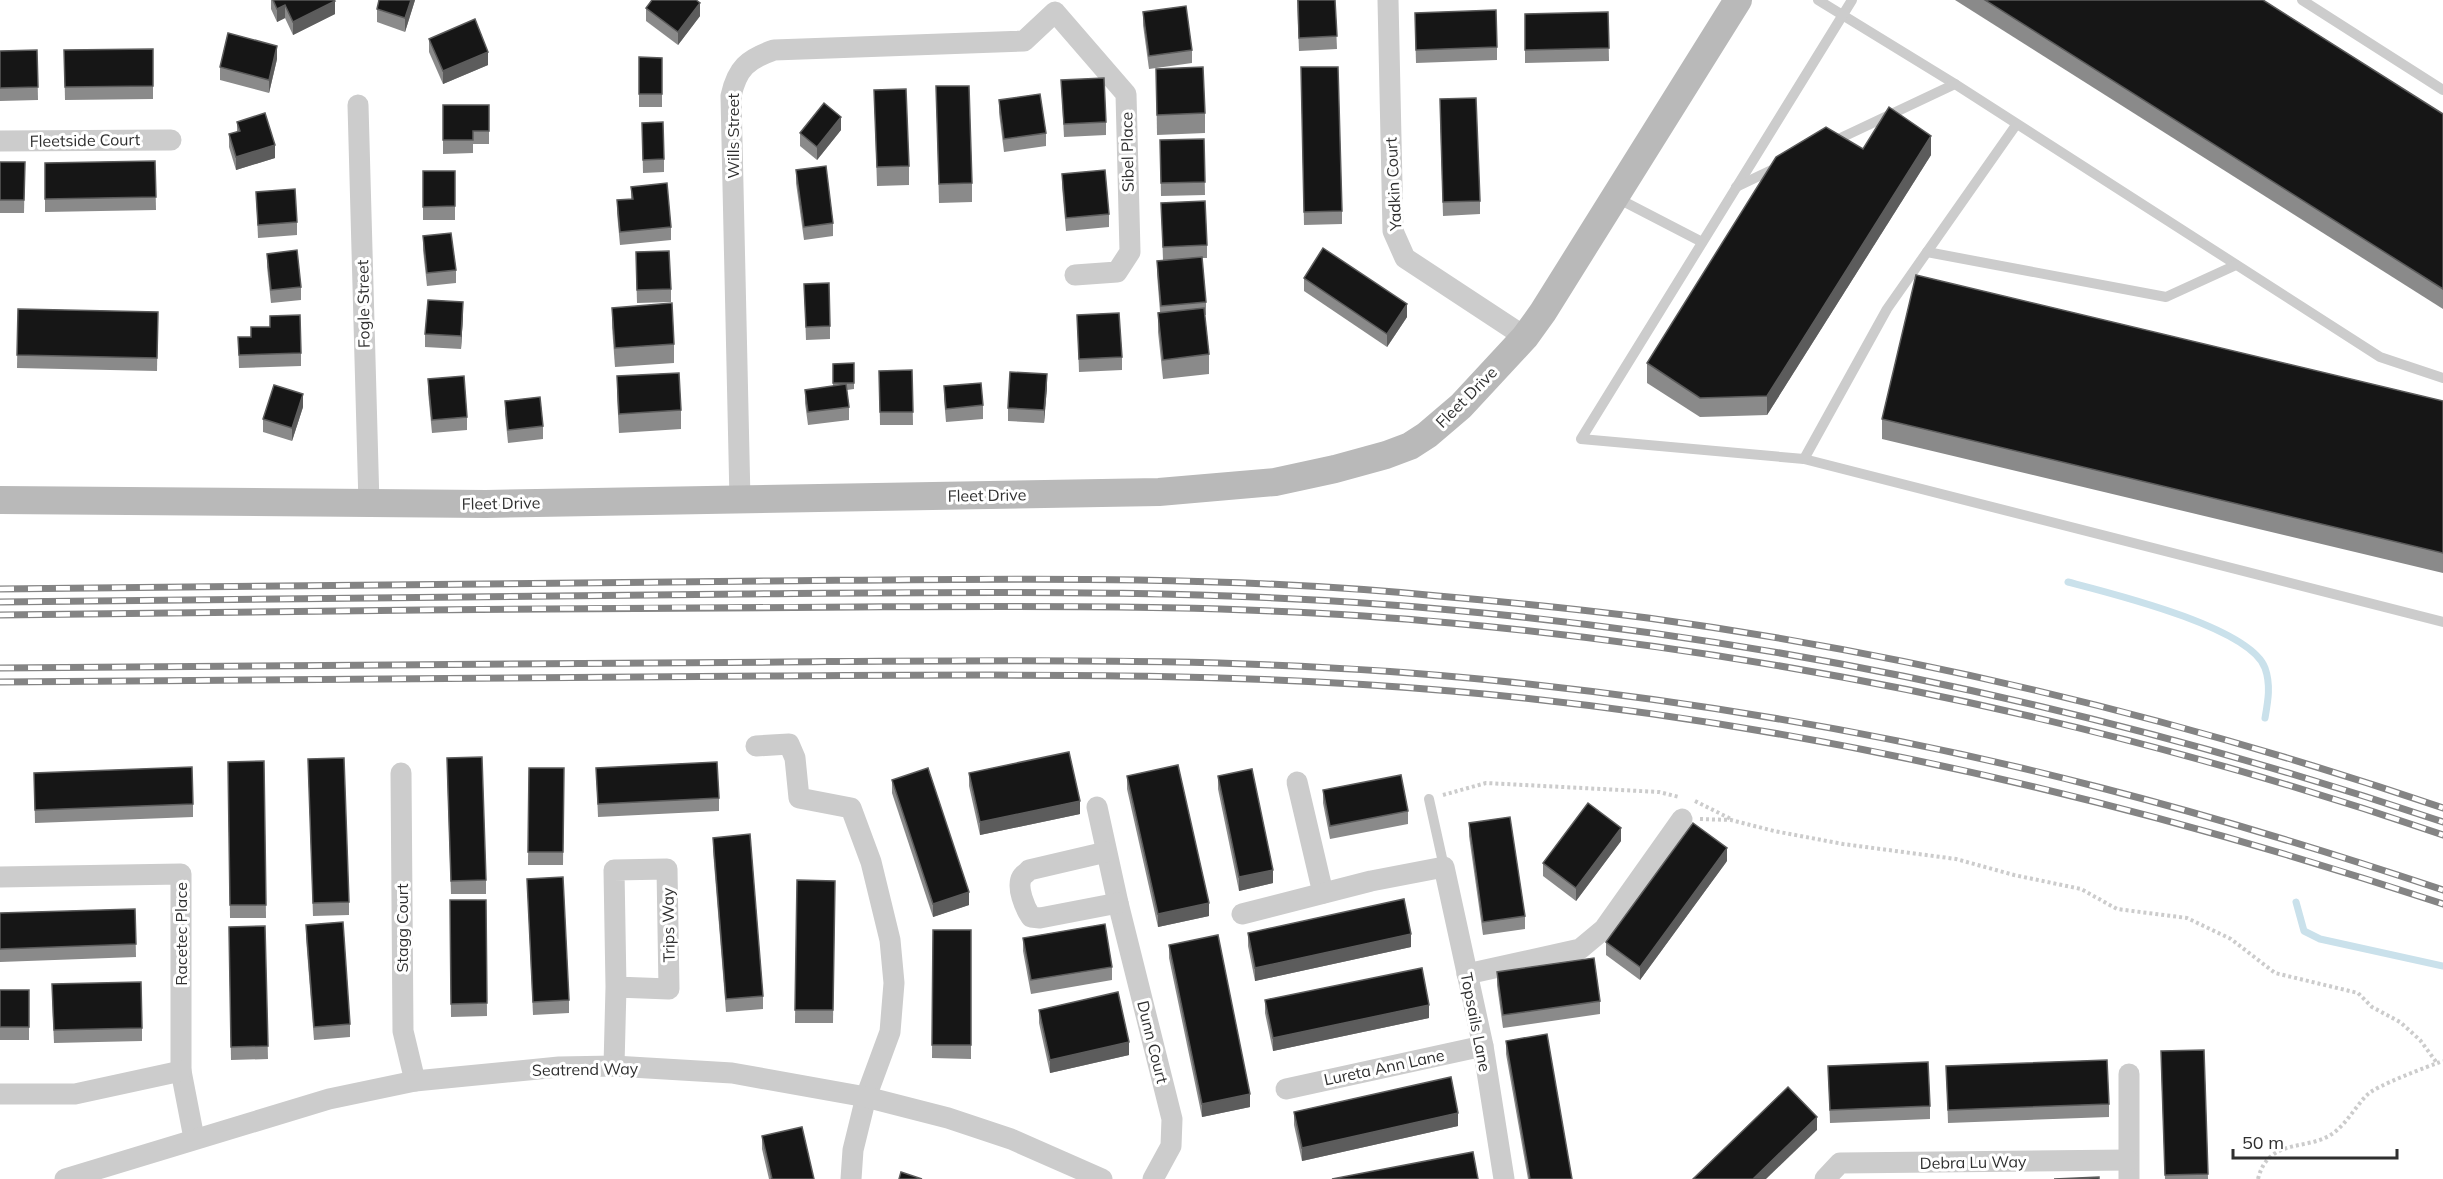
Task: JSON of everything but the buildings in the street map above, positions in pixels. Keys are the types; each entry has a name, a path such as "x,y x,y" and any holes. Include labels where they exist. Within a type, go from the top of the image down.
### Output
{"street":[{"name":"Yadkin Court","path":"1388,0 1393,231 1405,258 1525,337"},
{"name":"Fleet Drive","path":"0,500 369,504 1160,492 1275,482 1386,455 1410,446 1427,435 1461,406 1525,337 1543,312 1738,0"},
{"name":"Sibel Place","path":"1055,12 1126,94 1130,252 1117,272 1075,275"},
{"name":"Wills Street","path":"740,500 731,96 734,81 744,65 774,50 1024,41 1055,12"},
{"name":"Fogle Street","path":"358,105 369,504"},
{"name":"Fleetside Court","path":"0,141 171,140"},
{"path":"756,746 789,744 795,758 800,798 851,808 871,862 890,940 894,983 891,1032 866,1097 853,1150 851,1179"},
{"name":"Stagg Court","path":"401,773 403,1032 415,1081"},
{"path":"1297,782 1323,893"},
{"name":"Dunn Court","path":"1097,807 1118,903 1172,1119 1171,1146 1153,1179"},
{"path":"1467,974 1580,949 1604,929 1682,819"},
{"path":"1106,852 1029,870 1022,877 1020,885 1026,910 1031,917 1040,918 1118,903"},
{"path":"1242,914 1323,893 1443,867"},
{"name":"Topsails Lane","path":"1443,867 1483,1046 1504,1179"},
{"name":"Trips Way","path":"614,1066 616,987 614,870 667,869 669,989 616,987"},
{"name":"Racetec Place","path":"0,877 181,874 181,1071 194,1138"},
{"name":"Lureta Ann Lane","path":"1286,1089 1483,1046"},
{"name":"Seatrend Way","path":"65,1179 194,1138 329,1099 415,1081 559,1067 614,1066 732,1073 866,1097 948,1118 1011,1139 1102,1179"},
{"path":"0,1094 75,1094 181,1071"},
{"name":"Debra Lu Way","path":"1825,1179 1840,1163 2128,1170 2129,1074"}],"lane":[{"path":"1818,0 1955,84 2380,357 2443,378"},
{"path":"1852,0 1581,439 1804,459 2443,622"},
{"path":"2302,0 2443,90"},
{"path":"1820,148 1955,84"},
{"path":"1804,459 1887,309 2016,125"},
{"path":"1736,187 1788,162"},
{"path":"1614,196 1702,242"},
{"path":"1927,252 2166,297 2236,265"},
{"path":"1429,799 1443,867"}],"path":[{"path":"1429,799 1486,783 1659,792 1699,802 1731,820"},
{"path":"1682,819 1731,820 1843,844 1956,859 2014,875 2081,889 2117,909 2187,918 2231,939 2275,973 2358,993 2372,1007 2400,1022 2420,1040 2437,1063"},
{"path":"2258,1179 2263,1164 2270,1156 2336,1131 2368,1093 2443,1061"}],"waterway":[{"path":"2068,582 2145,603 2207,626 2234,639 2254,653 2265,668 2268,687 2265,718"},
{"path":"2296,902 2304,931 2320,939 2443,966"}],"railway":[{"path":"0,589 936,579 1104,580 1271,584 1464,598 1648,618 1749,633 1950,671 2050,694 2248,746 2443,808"},
{"path":"0,602 1009,592 1275,598 1451,610 1578,623 1703,641 1829,662 1953,687 2077,715 2200,748 2322,783 2443,822"},
{"path":"0,615 642,608 1079,607 1302,612 1451,623 1577,636 1703,654 1953,699 2200,760 2443,835"},
{"path":"0,668 1141,661 1321,667 1500,681 1726,710 1950,752 2185,810 2443,890"},
{"path":"0,682 1025,675 1281,680 1451,691 1578,704 1704,721 1953,768 2077,797 2200,830 2322,865 2443,904"}]}
